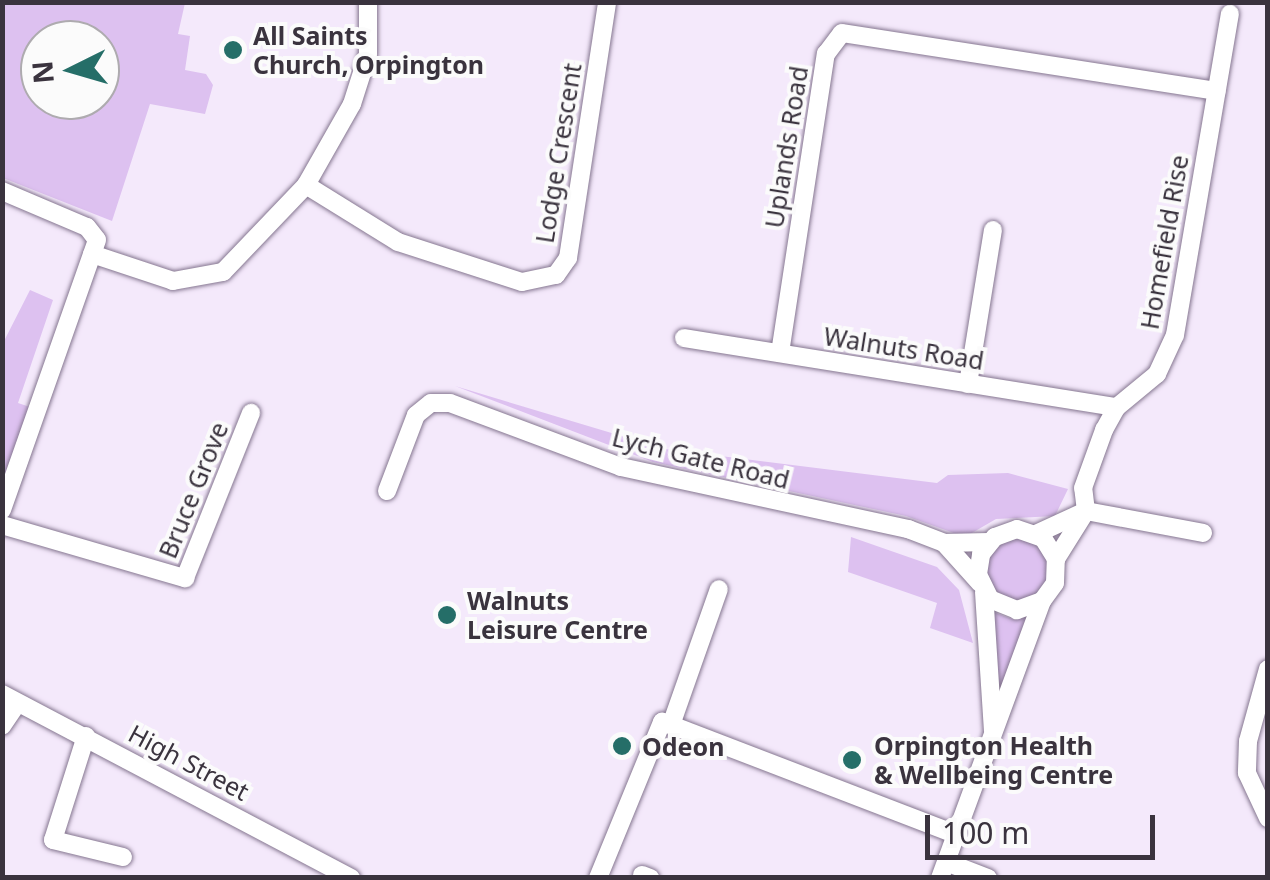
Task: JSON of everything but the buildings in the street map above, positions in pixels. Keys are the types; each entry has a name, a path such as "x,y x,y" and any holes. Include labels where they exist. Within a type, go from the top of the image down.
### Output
{"street":[{"path":"92,254 173,281 198,282 223,272 306,185 352,104 368,54 368,2"},
{"name":"Lodge Crescent","path":"306,185 398,242 522,282 556,275 568,258 607,2"},
{"name":"Homefield Rise","path":"943,870 1042,601 1055,583 1056,559 1086,511 1083,488 1117,407 1157,374 1176,335 1230,14"},
{"name":"Uplands Road","path":"780,352 826,54 842,33 1217,91"},
{"path":"2,191 88,227 97,240 2,510"},
{"path":"968,384 993,230"},
{"name":"Walnuts Road","path":"684,338 1117,407"},
{"name":"Lych Gate Road","path":"386,492 416,415 431,403 450,403 621,467 908,528 944,543 988,542"},
{"name":"Bruce Grove","path":"2,526 185,578 251,413"},
{"path":"1042,601 1009,608 982,588 978,564 988,542 1009,530 1036,534 1086,511 1203,532"},
{"path":"1036,534 1056,559"},
{"name":"Lych Gate Road","path":"944,543 982,588"},
{"name":"Homefield Rise","path":"982,588 993,738"},
{"path":"671,725 719,589"},
{"path":"1268,669 1248,741 1247,774 1268,818"},
{"path":"2,726 10,699"},
{"name":"High Street","path":"10,699 351,878"},
{"path":"598,878 662,722 958,835"},
{"path":"86,736 53,840 123,857"},
{"path":"943,870 988,878"}],"shaded area":[{"path":"3,3 185,3 178,34 190,36 185,70 206,74 213,85 205,114 150,104 112,221 3,178"},
{"path":"30,290 53,300 18,403 33,408 5,483 2,345"},
{"path":"455,386 665,449 937,483 948,475 1008,473 1068,489 1055,516 996,519 965,537 906,516 653,462"},
{"path":"851,537 937,567 959,590 973,643 930,628 937,603 848,572"},
{"path":"1017,539 1039,548 1048,570 1039,592 1017,601 995,592 986,570 995,548"},
{"path":"990,611 1015,620 1032,616 1002,704"}],"place":[{"name":"All Saints Church, Orpington","path":"233,50"},
{"name":"Walnuts Leisure Centre","path":"447,615"},
{"name":"Odeon","path":"622,746"},
{"name":"Orpington Health & Wellbeing Centre","path":"852,760"}]}
